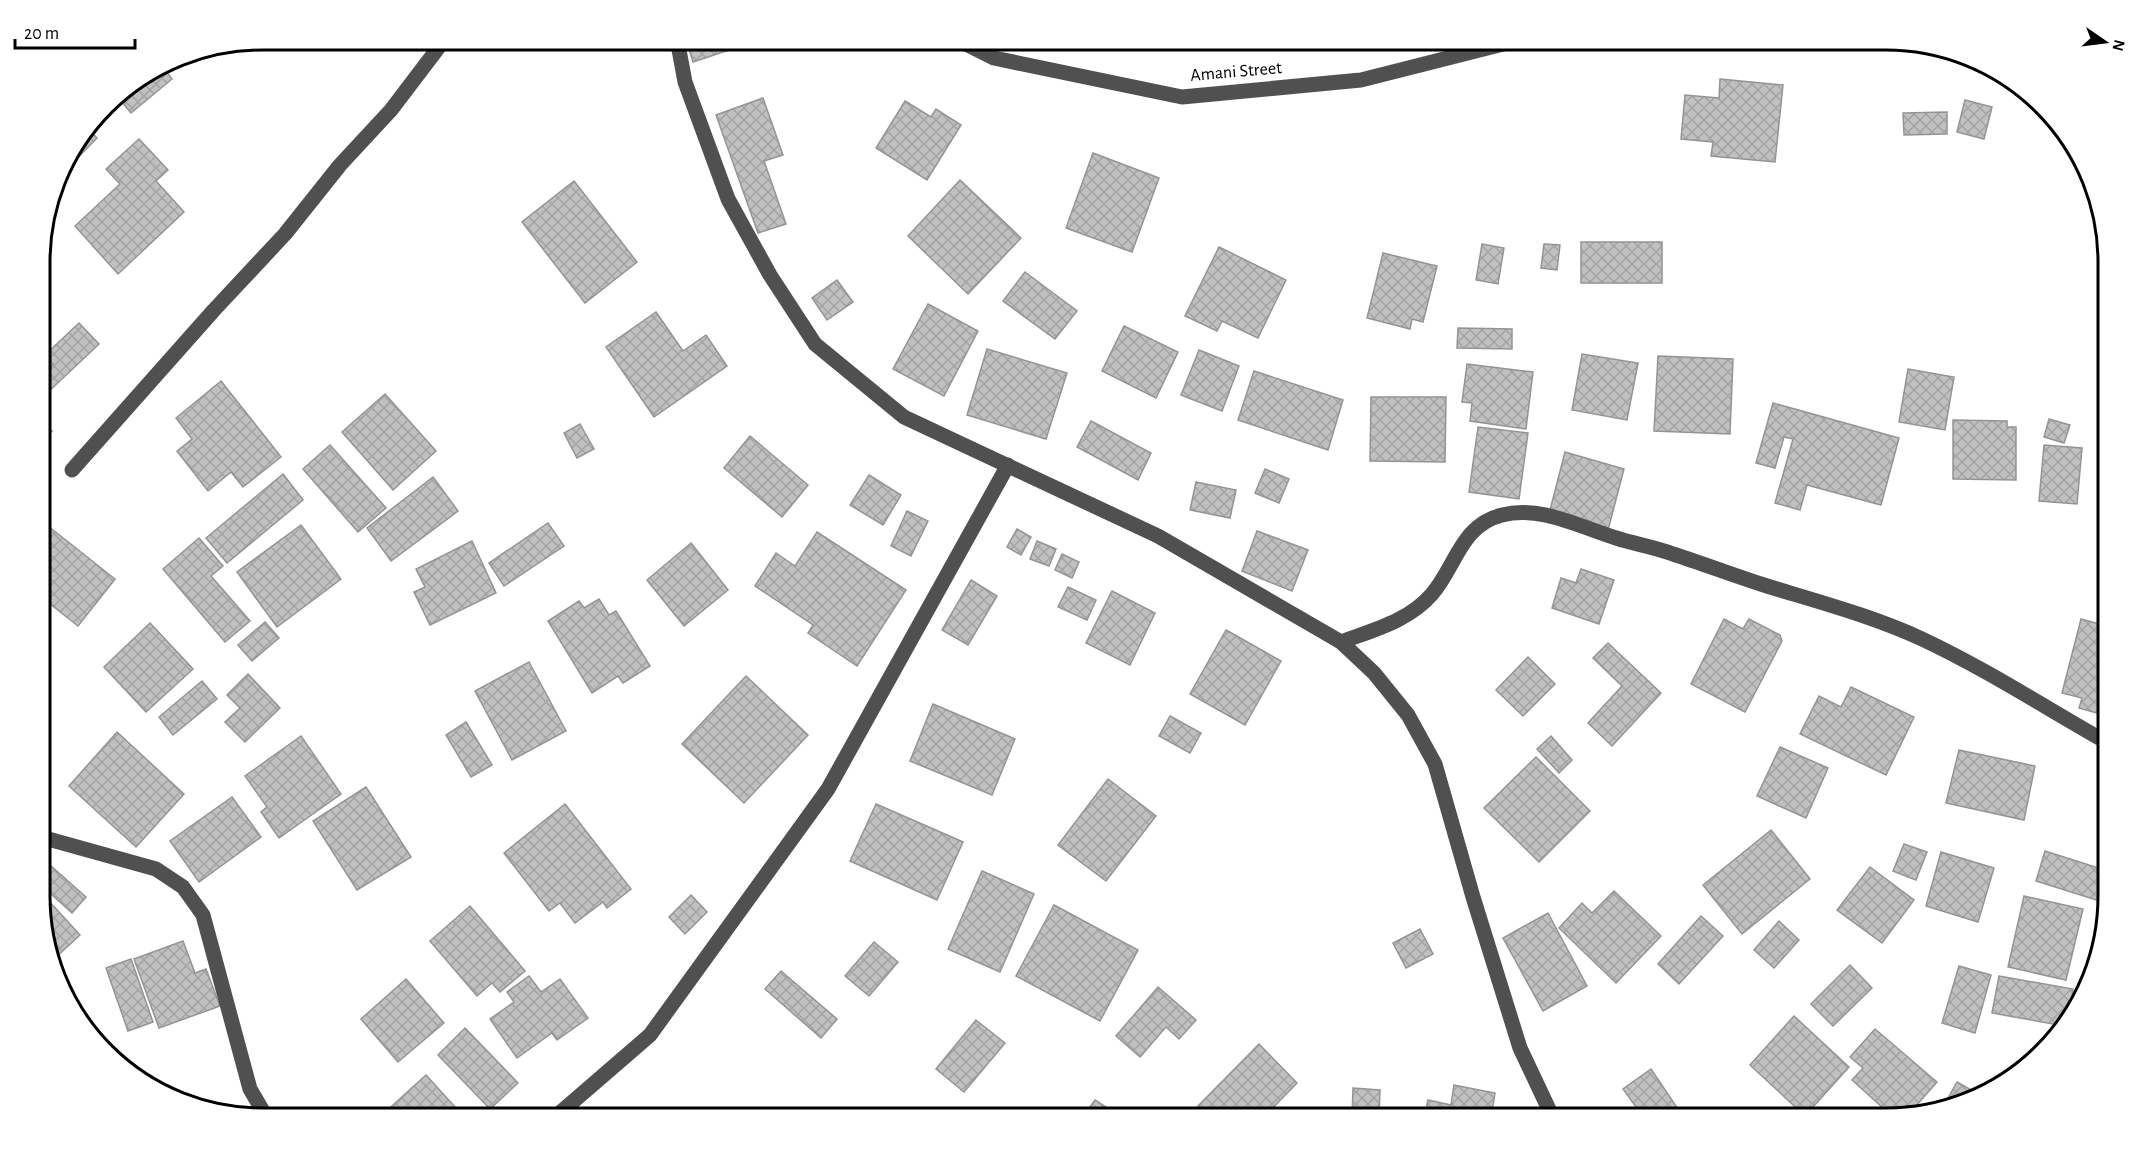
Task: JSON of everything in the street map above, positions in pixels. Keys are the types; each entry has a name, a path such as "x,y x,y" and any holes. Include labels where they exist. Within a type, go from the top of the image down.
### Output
{"street":[{"path":"72,470 285,234 340,165 391,110 437,50"},
{"path":"679,50 685,82 728,199 770,275 815,344 904,417 1158,536 1341,642 1374,673 1408,715 1435,764 1520,1048 1548,1107"},
{"name":"Amani Street","path":"978,50 994,58 1182,97 1361,80 1480,50"},
{"path":"566,1108 650,1035 828,789 1008,465"},
{"path":"1341,642 1402,618 1431,595 1453,564 1462,543 1482,522 1502,515 1524,512 1569,521 1615,538 1672,553 1728,574 1860,615 1920,638 2001,679 2098,737"},
{"path":"50,840 156,869 183,887 203,915 250,1089 261,1108"}],"building":[{"path":"689,50 729,50 693,62"},
{"path":"166,72 172,79 131,113 122,102 132,93"},
{"path":"1720,79 1783,85 1775,162 1711,156 1713,142 1681,139 1685,95 1719,98"},
{"path":"763,98 783,155 764,161 786,224 758,233 716,115"},
{"path":"1965,100 1992,107 1984,139 1957,132"},
{"path":"905,101 931,117 936,109 961,125 927,180 876,148"},
{"path":"1947,112 1947,134 1904,135 1903,113"},
{"path":"92,133 97,138 75,161"},
{"path":"139,139 168,170 156,181 184,212 118,274 75,226 120,184 106,169"},
{"path":"1093,153 1159,178 1132,252 1066,228"},
{"path":"960,180 1021,238 968,294 908,236"},
{"path":"574,181 637,262 585,303 522,222"},
{"path":"1581,242 1662,242 1662,283 1581,283"},
{"path":"1482,244 1504,248 1498,284 1476,280"},
{"path":"1544,244 1560,245 1557,270 1541,268"},
{"path":"1219,247 1286,280 1258,338 1222,321 1217,331 1185,316"},
{"path":"1383,253 1437,266 1423,322 1412,319 1410,329 1367,318"},
{"path":"1025,272 1077,311 1055,339 1003,301"},
{"path":"837,280 853,302 827,320 812,298"},
{"path":"928,304 978,331 944,396 893,369"},
{"path":"656,312 683,351 706,335 727,366 654,417 606,347"},
{"path":"79,323 99,344 50,390 50,367 53,364 50,361 50,350"},
{"path":"1124,326 1178,352 1156,398 1102,371"},
{"path":"1458,328 1512,329 1512,349 1457,348"},
{"path":"987,349 1067,373 1046,439 967,415"},
{"path":"1199,350 1239,366 1222,411 1181,395"},
{"path":"1582,354 1638,363 1627,420 1572,410"},
{"path":"1658,356 1733,359 1730,434 1654,431"},
{"path":"1467,364 1533,372 1526,429 1470,421 1472,403 1462,402"},
{"path":"1908,369 1954,377 1945,430 1899,422"},
{"path":"1254,371 1343,400 1328,450 1238,420"},
{"path":"221,381 281,457 243,487 231,472 208,491 177,451 192,439 176,418"},
{"path":"385,394 436,451 393,490 342,432"},
{"path":"1371,397 1446,397 1445,462 1370,461"},
{"path":"1773,403 1899,438 1881,505 1807,485 1800,510 1775,503 1793,439 1784,437 1775,468 1756,463"},
{"path":"2049,419 2070,425 2064,443 2044,437"},
{"path":"1953,420 2007,421 2007,427 2016,427 2016,480 1953,479"},
{"path":"1091,421 1151,453 1138,480 1077,447"},
{"path":"580,424 594,449 577,458 564,433"},
{"path":"1478,427 1528,433 1519,499 1469,492"},
{"path":"750,436 808,485 782,517 724,468"},
{"path":"330,445 386,508 358,532 303,469"},
{"path":"2044,445 2082,448 2077,504 2039,501"},
{"path":"1565,452 1624,469 1608,530 1549,514"},
{"path":"1265,469 1289,479 1279,503 1255,493"},
{"path":"283,474 303,500 227,563 206,538"},
{"path":"869,475 901,495 883,525 850,505"},
{"path":"433,477 458,511 391,561 367,528"},
{"path":"1196,482 1236,490 1230,518 1190,510"},
{"path":"907,511 928,521 911,556 891,546"},
{"path":"548,523 564,546 504,586 489,563"},
{"path":"301,525 341,579 277,627 237,572"},
{"path":"50,528 115,579 78,626 50,604"},
{"path":"1017,529 1031,537 1021,555 1007,547"},
{"path":"1257,531 1308,550 1292,591 1242,571"},
{"path":"817,532 906,590 857,666 808,633 813,625 755,586 776,553 795,566"},
{"path":"199,538 223,566 211,576 250,621 225,642 163,569"},
{"path":"472,541 496,593 430,625 414,592 425,587 416,569"},
{"path":"1037,541 1056,549 1049,566 1030,559"},
{"path":"691,543 728,590 684,626 647,580"},
{"path":"1062,554 1079,562 1072,578 1055,570"},
{"path":"1581,569 1614,580 1599,624 1552,608 1561,578 1576,583"},
{"path":"971,580 997,596 968,645 942,630"},
{"path":"1068,587 1096,600 1087,620 1058,607"},
{"path":"1112,591 1155,613 1130,665 1086,643"},
{"path":"599,599 609,615 616,611 650,666 623,683 618,676 592,693 548,621 579,601 584,608"},
{"path":"1724,619 1743,629 1749,619 1780,635 1782,641 1745,712 1691,684"},
{"path":"2081,619 2098,624 2098,713 2079,708 2082,698 2062,693"},
{"path":"265,622 279,638 252,661 238,645"},
{"path":"150,623 193,669 146,712 104,667"},
{"path":"1226,630 1281,661 1245,725 1190,694"},
{"path":"1608,643 1661,693 1612,746 1588,723 1622,686 1593,658"},
{"path":"1528,657 1555,684 1523,716 1496,690"},
{"path":"529,662 566,731 512,760 475,691"},
{"path":"248,674 280,708 245,742 225,722 240,708 227,695"},
{"path":"746,676 808,735 744,803 682,744"},
{"path":"202,681 217,699 173,735 159,717"},
{"path":"1851,687 1914,717 1886,775 1800,734 1819,696 1841,707"},
{"path":"933,704 1015,739 992,795 910,761"},
{"path":"1170,716 1201,733 1190,753 1159,736"},
{"path":"466,722 492,765 471,777 446,735"},
{"path":"117,732 184,794 136,847 69,786"},
{"path":"301,736 341,794 279,838 261,812 267,807 245,776"},
{"path":"1551,736 1572,760 1559,773 1537,749"},
{"path":"1780,747 1828,768 1806,818 1757,796"},
{"path":"1959,750 2035,766 2024,820 1946,803"},
{"path":"1536,757 1590,811 1539,862 1484,808"},
{"path":"1108,779 1156,816 1106,881 1058,845"},
{"path":"366,787 411,857 357,890 313,821"},
{"path":"232,797 261,837 199,882 170,841"},
{"path":"565,804 631,889 607,908 603,902 575,923 560,903 549,911 504,853"},
{"path":"876,804 963,842 937,900 850,861"},
{"path":"1771,830 1810,879 1742,934 1703,885"},
{"path":"1904,844 1927,852 1916,880 1893,871"},
{"path":"2045,851 2098,868 2098,900 2036,881"},
{"path":"1941,852 1994,868 1978,922 1926,906"},
{"path":"50,865 86,897 72,913 50,893"},
{"path":"1870,867 1914,900 1882,943 1837,910"},
{"path":"982,871 1034,894 1000,972 948,949"},
{"path":"1614,891 1661,936 1616,983 1559,928 1582,903 1592,913"},
{"path":"691,895 707,912 685,934 669,917"},
{"path":"2024,896 2083,909 2066,980 2008,967"},
{"path":"50,902 80,935 58,955 51,924"},
{"path":"1054,905 1138,950 1100,1021 1016,976"},
{"path":"470,906 525,971 500,992 492,983 477,996 430,941"},
{"path":"1548,913 1587,986 1543,1011 1503,938"},
{"path":"1701,916 1723,936 1679,984 1658,964"},
{"path":"1779,921 1799,940 1774,968 1754,950"},
{"path":"1420,929 1433,954 1406,968 1393,943"},
{"path":"183,941 195,973 206,969 220,1006 159,1028 134,959"},
{"path":"874,942 898,962 869,996 845,976"},
{"path":"131,959 153,1022 128,1031 106,968"},
{"path":"1850,965 1872,988 1833,1026 1811,1004"},
{"path":"1959,966 1991,975 1975,1033 1942,1023"},
{"path":"781,971 837,1019 821,1038 765,989"},
{"path":"529,976 541,992 560,979 588,1018 557,1040 552,1033 517,1058 490,1019 514,1002 507,992"},
{"path":"1999,976 2073,989 2072,997 2054,1024 1992,1013"},
{"path":"406,979 444,1023 398,1062 361,1019"},
{"path":"1158,987 1196,1020 1179,1039 1166,1027 1140,1057 1116,1036"},
{"path":"1794,1016 1849,1067 1813,1107 1795,1107 1750,1065"},
{"path":"976,1020 1005,1043 964,1092 936,1069"},
{"path":"465,1028 518,1083 489,1108 438,1055"},
{"path":"1875,1029 1937,1082 1916,1105 1882,1107 1852,1080 1863,1068 1850,1057"},
{"path":"1259,1044 1297,1083 1273,1107 1198,1106"},
{"path":"1651,1069 1677,1107 1636,1107 1623,1089"},
{"path":"426,1075 456,1108 390,1108"},
{"path":"1957,1082 1970,1090 1954,1096 1948,1098"},
{"path":"1454,1085 1495,1093 1493,1107 1426,1107 1428,1100 1451,1105"},
{"path":"1353,1088 1380,1090 1379,1107 1352,1107"},
{"path":"1095,1100 1107,1107 1090,1107"}]}
